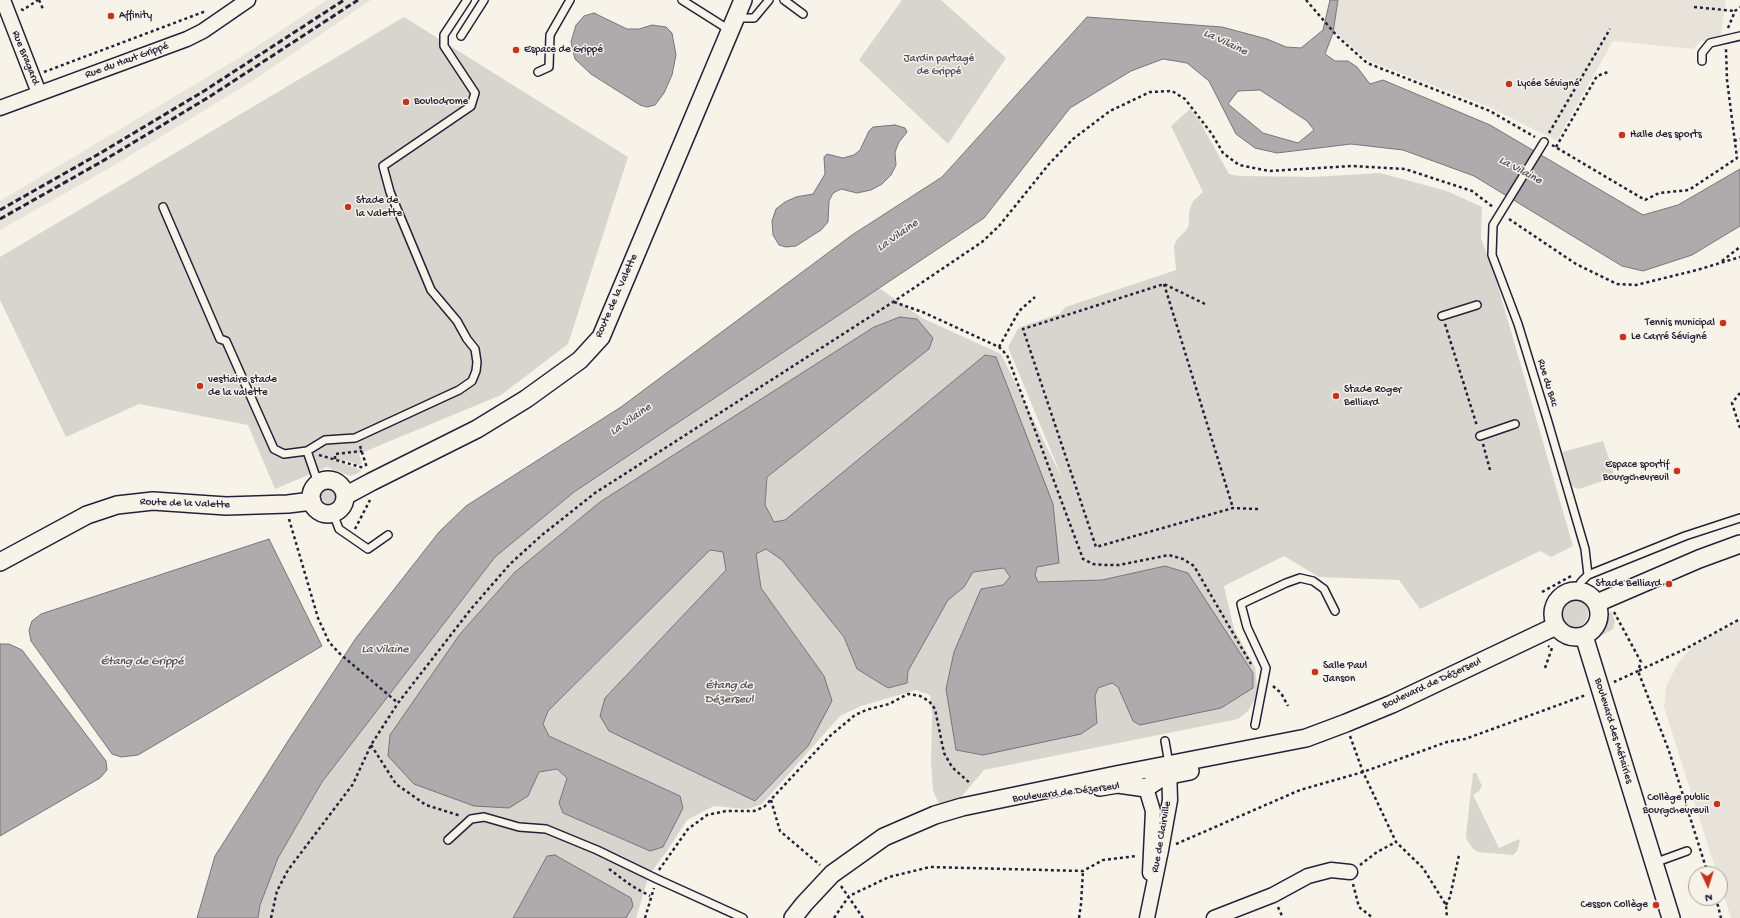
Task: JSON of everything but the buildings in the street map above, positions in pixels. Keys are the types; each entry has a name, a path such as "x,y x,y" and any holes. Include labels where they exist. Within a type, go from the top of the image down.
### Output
{"street":[{"name":"Rue du Haut Grippé","path":"0,108 187,39 203,31 248,0"},
{"name":"Route de la Valette","path":"345,496 477,429 526,399 580,360 601,337 744,0"},
{"name":"Rue Bragard","path":"5,6 39,94"},
{"path":"324,480 337,482 341,486 345,496 344,503 341,508 333,513 321,512 316,508 312,501 313,490 318,483 324,480"},
{"name":"Route de la Valette","path":"0,562 87,515 117,505 153,501 226,506 288,504 312,501"},
{"path":"1597,603 1699,559 1740,544"},
{"path":"1568,592 1585,592 1597,603 1599,619 1591,632 1584,636 1575,638 1566,636 1559,631 1548,630 1556,601 1568,592"},
{"name":"Boulevard de Dézerseul","path":"793,918 832,874 884,837 935,815 962,807 1170,769 1306,738 1346,723 1440,682 1548,630"},
{"name":"Boulevard des Métairies","path":"1584,636 1671,918"},
{"name":"Boulevard de Dézerseul","path":"962,807 1118,784 1146,788 1170,769"},
{"name":"Rue de Clairville","path":"1148,914 1156,852 1170,800 1170,769"},
{"name":"Rue de Clairville","path":"1146,788 1153,811 1156,852"},
{"path":"1214,918 1273,895 1308,876 1331,870 1350,872"}],"lane":[{"path":"163,207 220,339 226,341 274,449 284,454 307,451 325,440 355,438 459,390 472,381 476,371 475,350 466,339 457,321 431,290 390,192 383,166 471,106 475,93 444,46 444,35 467,0"},
{"path":"461,36 484,0"},
{"path":"538,72 549,67 550,35 570,0"},
{"path":"682,0 733,25 754,18 769,0"},
{"path":"784,0 803,14"},
{"path":"1702,61 1702,53 1710,43 1740,36"},
{"name":"Rue du Bac","path":"1544,142 1493,225 1492,255 1518,324 1585,549 1588,572"},
{"path":"1442,316 1477,305"},
{"path":"1480,436 1515,424"},
{"path":"307,451 318,483"},
{"path":"333,513 339,528 368,549 388,535"},
{"path":"1577,591 1588,572 1685,536 1740,518"},
{"path":"1255,725 1266,668 1247,628 1241,604 1286,582 1300,578 1313,581 1324,589 1335,611"},
{"path":"1165,741 1170,769"},
{"path":"448,840 471,819 484,817 520,827 546,829 597,850 743,918"},
{"path":"1654,863 1687,851"}],"path":[{"path":"5,6 18,7 23,10 38,0 43,9"},
{"path":"1306,0 1338,37 1366,62 1490,111 1544,142 1610,29"},
{"path":"1694,7 1735,12"},
{"path":"1608,72 1596,76 1556,147 1645,200 1659,193 1689,190 1737,158 1727,80 1726,32 1735,12 1740,7"},
{"path":"32,76 212,8"},
{"path":"271,918 277,891 288,870 344,798 353,784 372,745 398,703 471,608 510,564 548,530 595,493 955,262 994,231 1049,164 1073,139 1110,111 1150,92 1172,91 1185,99 1212,134 1223,153 1239,165 1269,171 1352,166 1405,169 1472,191 1500,213 1576,264 1617,284 1636,285 1697,270 1740,257"},
{"path":"1734,141 1740,139"},
{"path":"1721,262 1740,247"},
{"path":"1164,284 1233,508"},
{"path":"1205,304 1164,284 1023,329 1096,547 1233,508 1258,509"},
{"path":"998,347 1019,311 1035,297"},
{"path":"893,302 924,313 998,347 1007,356 1083,559 1093,564 1112,565 1169,555 1182,559 1194,566 1255,671 1263,680 1281,693 1288,706"},
{"path":"1442,316 1490,470"},
{"path":"1740,393 1732,403 1740,428"},
{"path":"307,451 367,469"},
{"path":"335,459 335,454 362,451"},
{"path":"288,504 289,524 318,618 329,642 339,653 398,703"},
{"path":"1542,592 1588,572"},
{"path":"834,918 849,896 889,877 930,867 1083,871 1103,860 1156,852 1213,829 1300,790 1363,772 1447,742 1465,739 1600,689 1687,648 1740,618"},
{"path":"1545,668 1552,648 1545,645 1548,630"},
{"path":"1638,672 1669,751 1705,866"},
{"path":"645,918 650,896 657,879 660,866 688,829 707,815 726,811 754,811 764,807 830,736 855,715 866,710 889,704 908,694 920,696 929,701 935,709 944,753 952,767 971,784"},
{"path":"1346,723 1363,772 1396,842 1423,868 1446,905 1447,918"},
{"path":"372,745 396,784 426,805 471,819"},
{"path":"770,800 780,831 832,874 864,918"},
{"path":"1374,918 1359,907 1350,872 1377,852 1396,842"},
{"path":"597,850 601,862 632,886 650,896"},
{"path":"1446,905 1450,897 1459,855"},
{"path":"1078,918 1081,904 1083,871"},
{"path":"1718,906 1721,918"}],"shaded area":[{"path":"327,0 371,0 254,80 108,169 0,230 0,201 239,58"},
{"name":"Lycée Sévigné","path":"1334,0 1726,0 1721,35 1700,42 1693,49 1613,41 1557,141 1489,107 1369,61 1339,36 1331,26"},
{"name":"Collège public Bourgchevreuil","path":"1740,620 1740,918 1731,918 1727,906 1728,866 1714,866 1664,707 1666,687 1678,663 1693,646"}],"green space":[{"name":"Jardin partagé de Grippé","path":"902,0 941,0 1006,58 948,144 859,60"},
{"name":"Stade de la Valette","path":"404,17 628,157 568,344 501,395 359,454 362,464 359,465 344,460 339,462 359,469 361,472 350,476 327,467 275,489 248,425 139,404 66,437 0,300 0,257"},
{"path":"1190,109 1199,120 1229,174 1239,176 1313,177 1380,173 1447,191 1482,207 1481,239 1493,269 1573,546 1551,557 1540,551 1420,609 1399,580 1319,577 1284,556 1224,586 1234,629 1255,667 1257,686 1255,699 1248,711 1238,719 984,770 957,802 944,805 938,802 933,790 931,762 932,715 930,695 916,690 861,706 840,716 762,804 745,809 714,806 687,820 649,875 636,918 626,918 633,906 547,856 513,918 258,918 260,905 278,858 322,782 495,557 574,492 879,288 922,318 1001,354 1063,480 1008,347 1020,327 1059,314 1066,307 1176,270 1174,247 1176,241 1187,229 1189,224 1189,212 1193,201 1203,192 1171,126","holes":["929,349 767,477 765,505 774,522 785,520 1037,567 1035,575 1038,583 1102,580 1165,566 1133,721 1118,687 1112,683 1098,688 1095,696 1097,723 1003,585 1010,577 1004,568 973,572 964,587 948,600 908,671 907,683 857,669 844,637 782,560 766,549 756,554 761,588 824,676 605,698 726,570 723,552 710,550 548,711 543,724 549,736 680,796 559,803 567,778 557,769 539,772 460,634 515,572 600,502"]},
{"path":"1603,441 1615,477 1579,489 1575,488 1572,485 1562,452"},
{"path":"329,485 337,489 341,497 337,505 329,509 321,505 317,497 321,489"},
{"path":"1574,599 1584,603 1588,613 1584,623 1574,627 1564,623 1560,613 1564,603"},
{"path":"1611,611 1615,621 1613,629 1598,638 1606,617"},
{"path":"1473,773 1476,773 1482,786 1479,791 1473,795 1499,848 1519,839 1520,841 1517,851 1513,855 1478,852 1473,849 1467,840 1466,835"}],"water":[{"name":"La Vilaine","path":"1330,0 1338,0 1333,33 1325,54 1335,61 1348,61 1357,67 1370,84 1383,80 1490,125 1643,215 1678,205 1740,169 1740,226 1692,255 1643,271 1622,266 1474,176 1403,150 1351,144 1277,153 1255,148 1236,134 1209,81 1187,63 1163,59 1131,71 1070,108 984,218 574,492 495,557 322,782 278,858 260,905 258,918 197,918 215,856 288,741 356,638 439,532 466,506 621,407 852,235 942,177 1087,17 1222,27 1267,39 1286,47 1301,48 1323,30","holes":["1260,90 1307,121 1314,130 1298,143 1263,133 1228,104 1238,91"]},
{"path":"594,13 627,29 639,29 652,25 666,27 672,33 676,55 672,75 664,93 655,105 647,107 640,105 591,74 575,59 571,42 576,25 584,16"},
{"path":"895,125 905,128 907,132 899,142 895,152 896,165 891,175 882,184 871,190 857,193 841,189 833,193 829,201 828,222 821,230 796,246 786,247 779,245 773,235 772,221 776,209 785,202 796,197 813,194 825,174 824,157 827,154 843,158 854,155 860,150 869,131 873,127"},
{"name":"Étang de Dézerseul","path":"900,317 917,319 933,338 929,349 767,477 765,505 774,522 785,520 985,355 996,357 1053,504 1059,563 1037,567 1035,575 1038,582 1102,580 1165,566 1188,573 1253,673 1253,688 1221,708 1140,725 1133,721 1118,687 1112,683 1098,688 1095,696 1097,723 1081,734 983,755 956,750 946,689 954,652 981,589 1003,585 1010,577 1004,568 973,572 964,587 948,600 908,671 907,683 888,688 857,669 844,637 782,560 766,549 756,554 761,588 824,676 832,701 808,746 755,801 609,731 600,716 605,698 726,570 723,552 710,550 548,711 543,724 549,736 680,796 683,808 663,847 650,851 563,813 559,803 567,778 557,769 539,772 528,796 509,808 474,806 414,784 388,756 390,735 460,634 515,572 600,502 874,327"},
{"name":"Étang de Grippé","path":"269,539 322,646 138,755 121,757 112,754 31,641 29,630 32,621 41,614"},
{"path":"0,644 9,644 22,650 106,761 107,770 100,778 0,836"},
{"path":"555,855 631,898 633,906 626,918 513,918 547,856"}],"railway":[{"path":"0,210 97,155 204,91 344,0"},
{"path":"0,219 101,162 209,97 358,0"}],"place":[{"name":"Affinity","path":"111,16"},
{"name":"Espace de Grippé","path":"516,50"},
{"name":"Lycée Sévigné","path":"1509,84"},
{"name":"Boulodrome","path":"406,102"},
{"name":"Halle des sports","path":"1622,135"},
{"name":"Stade de la Valette","path":"348,207"},
{"name":"Tennis municipal","path":"1723,323"},
{"name":"Le Carré Sévigné","path":"1623,337"},
{"name":"vestiaire stade de la valette","path":"200,386"},
{"name":"Stade Roger Belliard","path":"1336,396"},
{"name":"Espace sportif Bourgchevreuil","path":"1677,471"},
{"name":"Stade Belliard","path":"1669,584"},
{"name":"Salle Paul Janson","path":"1315,672"},
{"name":"Collège public Bourgchevreuil","path":"1717,804"},
{"name":"Cesson Collège","path":"1656,905"}]}
